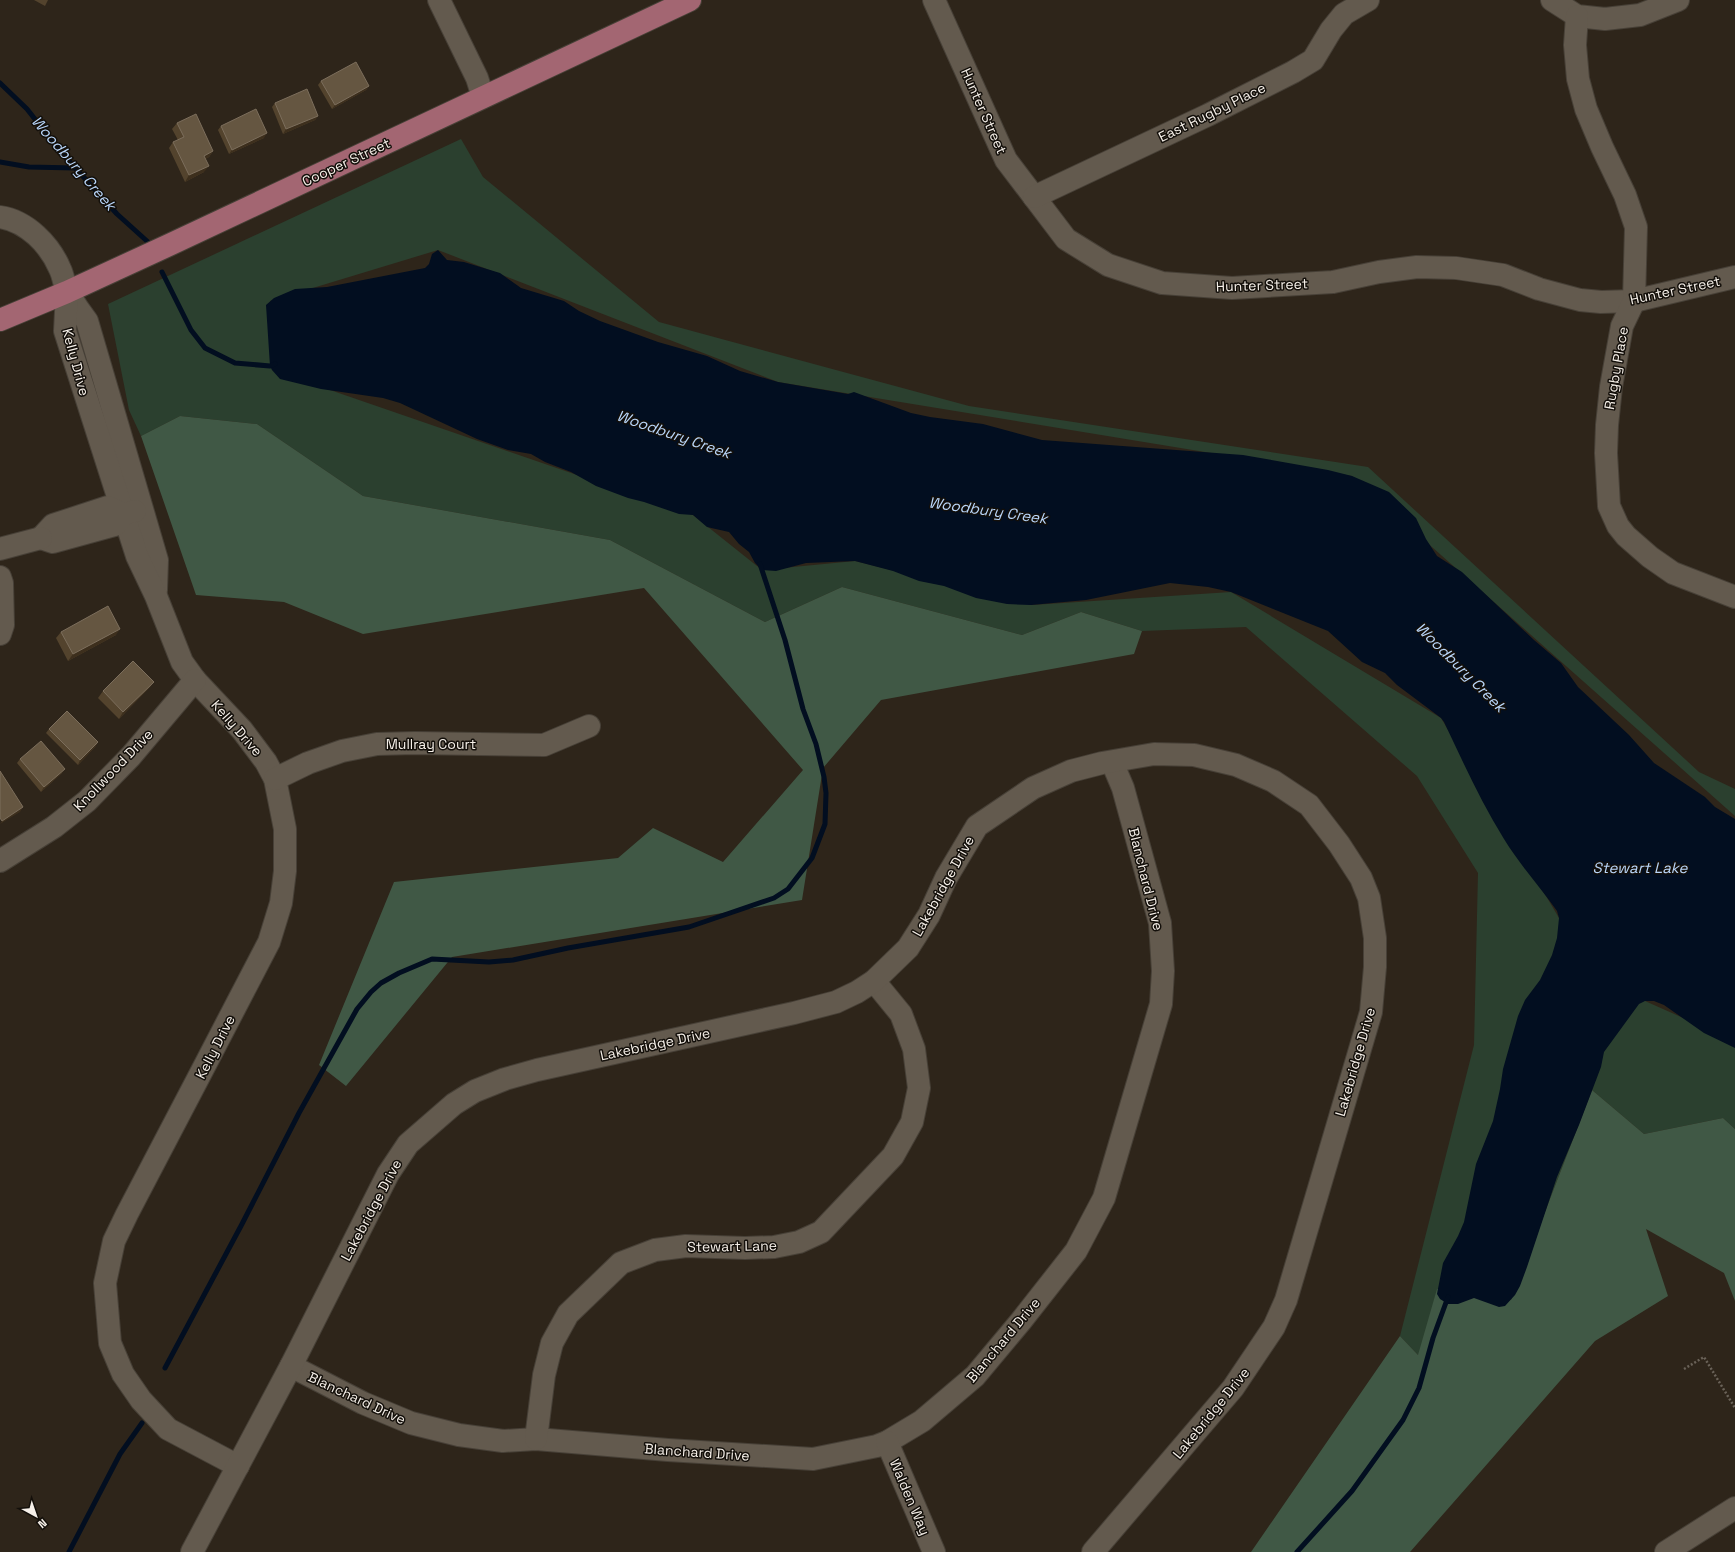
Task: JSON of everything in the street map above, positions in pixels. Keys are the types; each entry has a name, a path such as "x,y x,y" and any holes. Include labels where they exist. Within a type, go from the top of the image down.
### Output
{"main road":[{"name":"Cooper Street","path":"0,320 67,292 169,245 687,1"}],"street":[{"path":"438,0 477,78 483,98"},
{"name":"Hunter Street","path":"934,0 1006,160 1066,239 1108,265 1162,283 1232,288 1333,282 1416,267 1456,268 1503,275 1539,289 1580,300 1601,302 1634,301 1735,278"},
{"name":"East Rugby Place","path":"1034,197 1208,115 1294,72 1313,60 1331,30 1344,14 1368,0"},
{"path":"1552,0 1577,16 1605,19 1640,14 1678,0"},
{"name":"Rugby Place","path":"1577,16 1575,45 1578,79 1586,109 1625,195 1636,227 1634,301 1622,326 1612,387 1606,453 1609,506 1618,526 1626,536 1650,557 1673,573 1735,597"},
{"name":"Kelly Drive","path":"0,218 6,218 27,228 44,242 60,269 67,292 65,331 133,511 137,556 156,596 182,662 196,680 242,730 266,762 275,779 285,829 285,871 281,903 268,942 202,1072 126,1214 114,1241 105,1283 110,1343 124,1374 141,1400 168,1429 238,1466"},
{"path":"0,549 41,538 53,525 108,507 133,511"},
{"path":"0,577 2,583 3,625 0,634"},
{"name":"Knollwood Drive","path":"0,861 54,827 86,801 131,756 196,680"},
{"name":"Mullray Court","path":"275,779 308,763 342,751 377,744 415,743 544,745 589,726"},
{"name":"Lakebridge Drive","path":"192,1552 291,1366 388,1174 408,1144 454,1104 475,1091 505,1079 537,1070 710,1032 836,1002 858,992 874,981 908,948 929,915 946,878 977,826 1033,788 1071,771 1102,763 1154,754 1194,754 1236,765 1273,781 1309,805 1339,844 1360,878 1369,898 1375,938 1375,968 1371,1012 1286,1300 1274,1327 1234,1388 1093,1552"},
{"name":"Blanchard Drive","path":"291,1366 363,1403 411,1423 459,1435 503,1441 536,1439 668,1450 813,1459 867,1449 887,1442 922,1422 975,1376 1021,1321 1076,1251 1104,1198 1161,1004 1163,971 1160,923 1123,788 1112,762"},
{"name":"Stewart Lane","path":"536,1439 544,1376 552,1343 568,1314 621,1263 655,1250 686,1246 745,1248 774,1247 800,1242 821,1232 893,1156 912,1122 919,1088 914,1049 901,1014 874,981"},
{"name":"Walden Way","path":"887,1442 934,1552"},
{"path":"1666,1552 1735,1508"}],"path":[{"path":"1684,1369 1704,1357 1735,1408"}],"green space":[{"path":"461,139 483,177 659,322 969,406 1368,467 1699,772 1735,789 1735,816 1352,476 778,382 438,250 270,301 272,370 693,515 762,570 855,561 1032,605 1231,592 1441,718 1559,918 1645,1001 1735,1041 1735,1129 1723,1118 1644,1134 1592,1090 1511,1300 1418,1355 1400,1336 1474,1045 1478,873 1417,776 1246,627 1142,631 1081,612 1022,635 842,587 765,622 610,540 363,496 257,424 180,416 141,436 129,410 108,304"},
{"path":"180,416 257,424 363,496 610,540 765,622 842,587 1022,635 1081,612 1142,631 1134,654 881,700 823,768 802,900 452,957 346,1086 319,1065 394,882 618,858 653,828 723,862 803,770 644,588 363,634 284,602 196,595 141,436"},
{"path":"1592,1090 1644,1134 1723,1118 1735,1129 1735,1301 1724,1273 1646,1229 1668,1296 1595,1341 1410,1552 1251,1552 1400,1336 1418,1355 1437,1289 1511,1300"}],"water":[{"name":"Stewart Lake","path":"438,250 447,260 464,262 500,273 521,288 564,301 579,311 600,321 658,342 707,356 740,371 778,382 848,394 854,392 911,413 983,424 1042,440 1243,455 1328,470 1352,476 1389,492 1416,518 1426,539 1437,556 1462,572 1534,640 1561,663 1578,687 1629,735 1654,763 1705,797 1715,807 1735,819 1735,1048 1704,1033 1664,1005 1654,1001 1645,1001 1639,1004 1604,1052 1601,1067 1557,1177 1527,1267 1515,1295 1505,1306 1499,1307 1474,1298 1458,1304 1448,1304 1440,1299 1437,1294 1443,1263 1464,1222 1476,1164 1493,1121 1503,1069 1518,1016 1525,1000 1540,980 1552,955 1557,938 1559,918 1557,911 1504,839 1480,796 1441,718 1397,685 1385,673 1362,662 1328,631 1231,592 1208,587 1170,583 1086,600 1031,605 1007,604 976,598 944,586 919,581 893,571 855,561 806,563 776,571 762,570 755,563 749,552 739,544 729,532 707,527 693,515 679,514 596,486 571,472 545,462 531,454 508,450 477,439 400,403 383,398 321,389 280,379 272,370 270,366 266,305 274,298 295,289 327,287 425,268 429,264 432,254"}],"building":[{"path":"356,62 369,86 335,105 321,81"},
{"path":"307,89 318,116 286,129 275,103"},
{"path":"256,109 267,133 232,150 221,126"},
{"path":"196,114 213,151 204,156 209,166 189,175 173,142 184,137 177,123"},
{"path":"108,606 120,629 73,654 61,632"},
{"path":"133,661 154,682 123,712 103,691"},
{"path":"67,711 98,742 80,760 49,729"},
{"path":"41,741 65,769 44,787 20,759"},
{"path":"0,771 23,807 2,821 0,818"}],"waterway":[{"name":"Woodbury Creek","path":"0,83 27,109 60,151 117,214 148,242"},
{"path":"0,162 29,167 75,168"},
{"name":"Woodbury Creek","path":"162,272 191,330 205,348 235,363 270,366 275,364"},
{"path":"165,1368 299,1113 357,1009 371,992 381,983 399,973 432,959 489,962 513,960 568,948 689,927 774,898 788,889 812,858 825,824 826,793 824,777 816,744 803,709 785,640 760,564"},
{"path":"1297,1552 1352,1491 1403,1420 1419,1388 1433,1338 1448,1297"},
{"path":"69,1552 120,1454 142,1423"}]}
